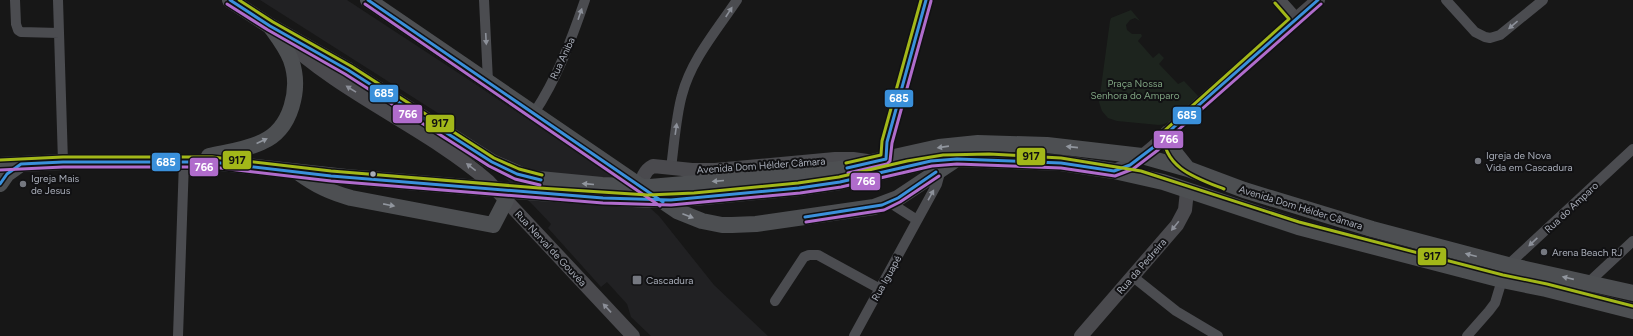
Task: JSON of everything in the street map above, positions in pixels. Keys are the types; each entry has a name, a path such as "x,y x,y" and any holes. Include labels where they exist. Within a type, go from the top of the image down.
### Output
{"main road":[{"path":"230,0 270,26 348,70 492,162 529,178 602,185 650,187 799,181"},
{"path":"368,0 643,188 686,216 702,221 722,225 756,224 874,207 889,202 910,190 957,159"},
{"path":"880,161 887,142 926,0"},
{"path":"1114,171 1130,165 1142,156 1318,0"},
{"path":"184,162 242,149 263,142 276,132 283,124 294,102 294,71 287,51 270,26"},
{"name":"Rua Nerval de Gouvêa","path":"270,26 297,51 324,72 455,154 488,181 633,336"},
{"path":"1168,133 1170,148 1188,169"},
{"name":"Avenida Dom Hélder Câmara","path":"799,181 840,169 939,147 978,143 1047,145 1142,156 1188,169 1244,190 1372,229 1508,265 1633,293"},
{"name":"Avenida Dom Hélder Câmara","path":"643,188 642,179 650,168 658,166 692,170 715,170 841,159 880,161"},
{"name":"Avenida Dom Hélder Câmara","path":"799,181 840,182 932,161 957,159 1061,163 1114,171 1139,176 1298,227 1502,280 1546,289 1633,312"},
{"path":"0,165 62,162 184,162 239,164 346,177 539,193 648,200 694,198 799,181"},
{"path":"0,184 7,174 21,164"},
{"path":"298,172 329,191 351,198 493,225 506,200"},
{"name":"Rua da Pedreira","path":"1081,336 1182,216 1186,205 1187,191"}],"street":[{"path":"15,0 16,24 18,30 21,32 59,33"},
{"path":"58,0 62,162"},
{"path":"484,0 488,81"},
{"name":"Rua Aniba","path":"534,113 572,38 585,0"},
{"path":"671,168 681,96 696,63 736,0"},
{"path":"1279,0 1296,19"},
{"path":"1446,0 1475,32 1490,38 1500,36 1543,0"},
{"name":"Rua do Amparo","path":"1508,265 1633,149"},
{"path":"178,336 184,162"},
{"name":"Rua Iguapé","path":"854,336 937,184 941,169"},
{"path":"889,202 917,220"},
{"path":"1588,283 1633,241"},
{"path":"775,301 804,257 809,255 818,255 880,289"},
{"path":"1132,276 1176,311 1218,336"},
{"path":"1468,336 1495,303 1502,280"}],"shaded area":[{"path":"260,0 347,0 469,80 620,181 659,216 714,285 768,336 651,336 631,317 627,304 607,282 601,287 548,228 551,224 441,115"}],"green space":[{"name":"Praça Nossa Senhora do Amparo","path":"1131,10 1140,21 1135,18 1130,20 1126,25 1127,30 1132,34 1141,34 1142,36 1138,41 1153,58 1159,53 1164,58 1159,64 1178,84 1184,81 1199,97 1176,118 1165,124 1159,125 1117,121 1108,118 1102,111 1099,102 1111,18"}],"transit line":[{"name":"685","path":"230,0 270,26 348,70 492,162 517,174 541,180"},
{"name":"917","path":"239,0 273,22 351,66 494,158 519,169 542,175"},
{"name":"685","path":"368,0 663,202"},
{"name":"917","path":"846,163 881,155 882,141 921,0"},
{"name":"685","path":"847,168 886,159 887,142 926,0"},
{"name":"685","path":"0,184 7,174 21,164 63,162 212,162 331,176 603,198 671,200 799,188 840,182 931,161 957,159 1061,163 1114,171 1130,165 1155,146 1174,127 1318,0"},
{"name":"766","path":"848,173 887,164 890,161 892,143 931,1"},
{"name":"917","path":"1224,189 1192,176 1175,163 1164,144 1163,132 1289,19 1275,3"},
{"name":"766","path":"227,4 268,30 345,74 489,166 515,179 540,185"},
{"name":"766","path":"365,4 660,206"},
{"name":"766","path":"0,170 63,167 212,167 331,181 603,203 671,205 800,193 841,187 932,166 957,164 1061,168 1115,176 1133,169 1158,150 1177,131 1321,4"},
{"name":"917","path":"0,160 63,157 212,157 331,171 539,188 648,195 694,193 798,183 839,177 907,161 943,155 989,154 1061,158 1141,171 1299,222 1503,275 1547,284 1633,306"},
{"name":"685","path":"805,217 882,205 898,198 936,172"},
{"name":"766","path":"806,222 884,210 900,202 939,176"}],"place":[{"name":"Igreja de Nova Vida em Cascadura","path":"1478,161"},
{"name":"Igreja Mais de Jesus","path":"23,184"},
{"name":"Arena Beach RJ","path":"1544,252"},
{"name":"Cascadura","path":"637,280"}]}
